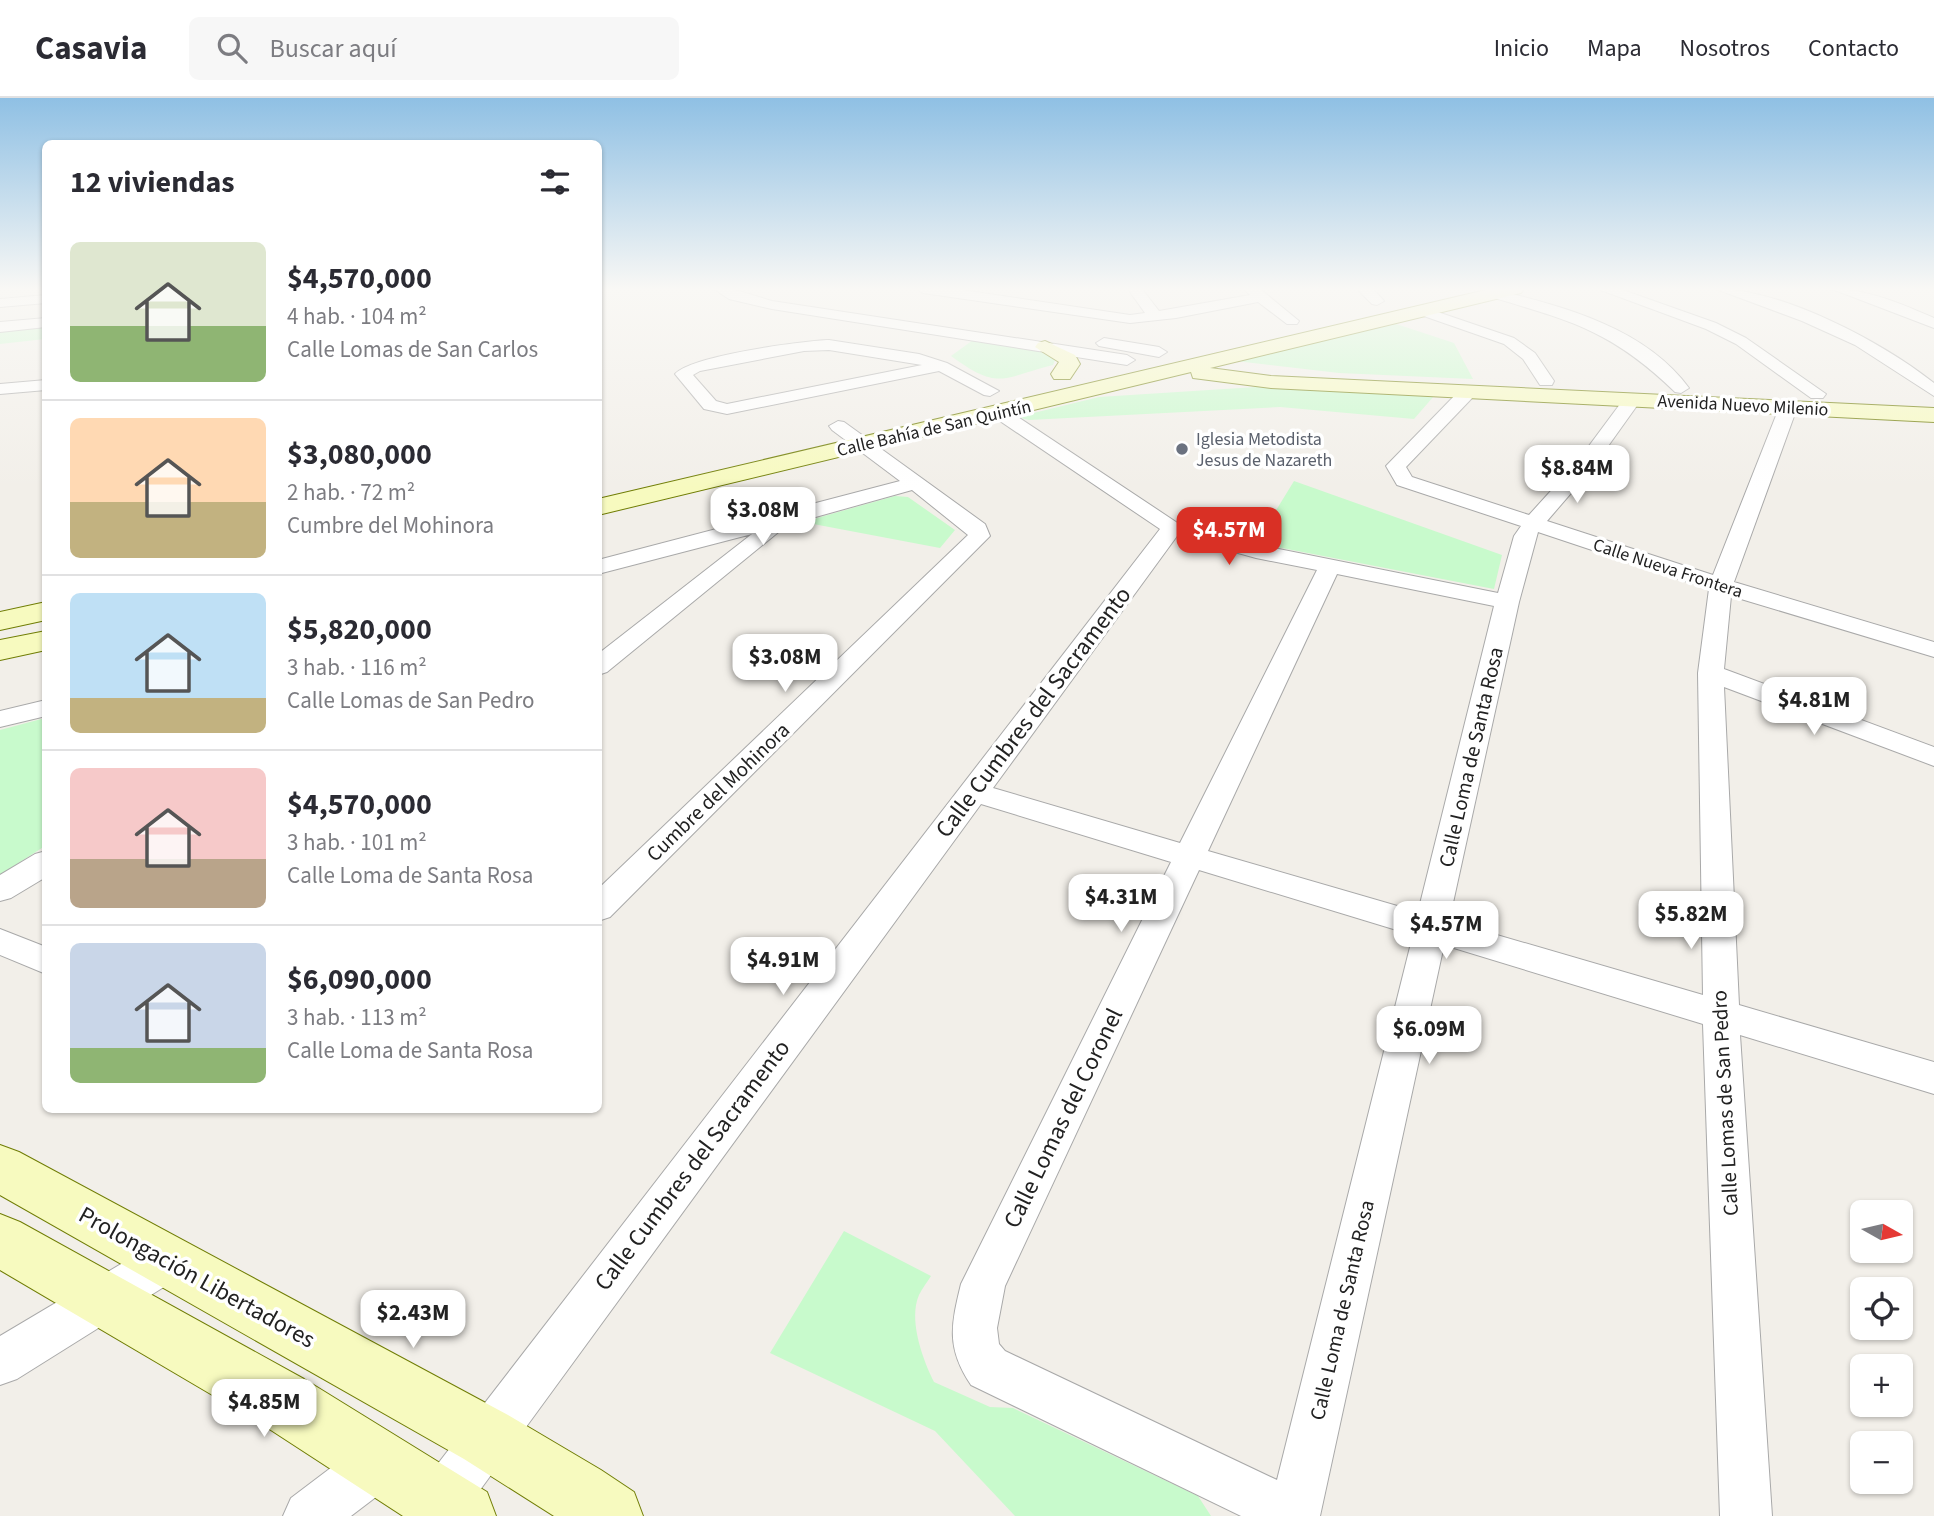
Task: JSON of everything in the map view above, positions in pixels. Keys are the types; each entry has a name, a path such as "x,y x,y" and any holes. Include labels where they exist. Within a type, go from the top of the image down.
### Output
{"street":[{"path":"759,355 695,367 683,374 710,405 727,409 941,366"},
{"path":"898,355 941,366 990,391"},
{"path":"1061,355 1068,359 1070,364 1062,374"},
{"name":"Avenida Nuevo Milenio","path":"1097,355 1271,382 1632,400 1934,399"},
{"name":"Calle Bahía de San Quintín","path":"1038,380 1146,355"},
{"name":"Avenida Nuevo Milenio","path":"1178,355 1338,373 1681,388 1934,415"},
{"name":"Calle Bahía de San Quintín","path":"602,506 1246,355"},
{"path":"1312,355 1338,373"},
{"path":"1528,355 1546,381"},
{"path":"1645,355 1681,388"},
{"path":"1759,355 1803,401"},
{"path":"1885,355 1934,391"},
{"path":"1082,393 1271,382"},
{"path":"0,389 42,385"},
{"name":"Calle Bahía de San Quintín","path":"952,400 1014,385"},
{"name":"Calle Nueva Frontera","path":"1468,392 1396,466 1404,481 1721,585 1934,650"},
{"name":"Calle Loma de Santa Rosa","path":"1295,1516 1507,602 1525,536 1584,466 1632,400"},
{"name":"Calle Lomas de San Pedro","path":"1746,1516 1721,1014 1711,673 1721,585 1803,401"},
{"path":"1000,413 1172,527 1211,541 1507,602"},
{"name":"Calle Bahía de San Quintín","path":"813,431 864,420"},
{"name":"Cumbre del Mohinora","path":"602,905 979,536 977,529 838,426"},
{"path":"602,566 783,520 914,482"},
{"path":"602,664 783,520"},
{"name":"Calle Cumbres del Sacramento","path":"452,1509 486,1437 1172,527"},
{"name":"Calle Lomas del Coronel","path":"1295,1516 988,1368 979,1358 974,1343 983,1284 1330,566"},
{"path":"0,621 42,612"},
{"path":"0,650 42,640"},
{"path":"1711,673 1934,757"},
{"path":"0,719 42,709"},
{"path":"973,792 1934,1078"},
{"path":"0,890 42,864"},
{"path":"0,941 42,959"},
{"name":"Prolongación Libertadores","path":"0,1168 486,1437 578,1493 610,1516"},
{"path":"0,1240 282,1401 452,1509"},
{"path":"0,1362 168,1260"},
{"path":"309,1516 379,1463"}],"green space":[{"path":"1046,355 1055,360 1053,365 1022,374 991,378 951,356"},
{"path":"1235,355 1460,355 1473,379 1339,373 1219,359"},
{"path":"1256,387 1434,396 1414,419 1280,407 1029,420 1017,417 1099,397"},
{"path":"1294,481 1502,555 1494,589 1256,543"},
{"path":"895,496 908,497 955,530 940,548 808,523 817,518"},
{"path":"42,719 42,848 0,875 0,730"},
{"path":"844,1231 931,1276 919,1295 915,1316 925,1363 934,1382 990,1407 1013,1408 1198,1496 1211,1516 1015,1516 935,1431 770,1353"}],"place":[{"name":"Iglesia Metodista Jesus de Nazareth","path":"1182,449"}]}
